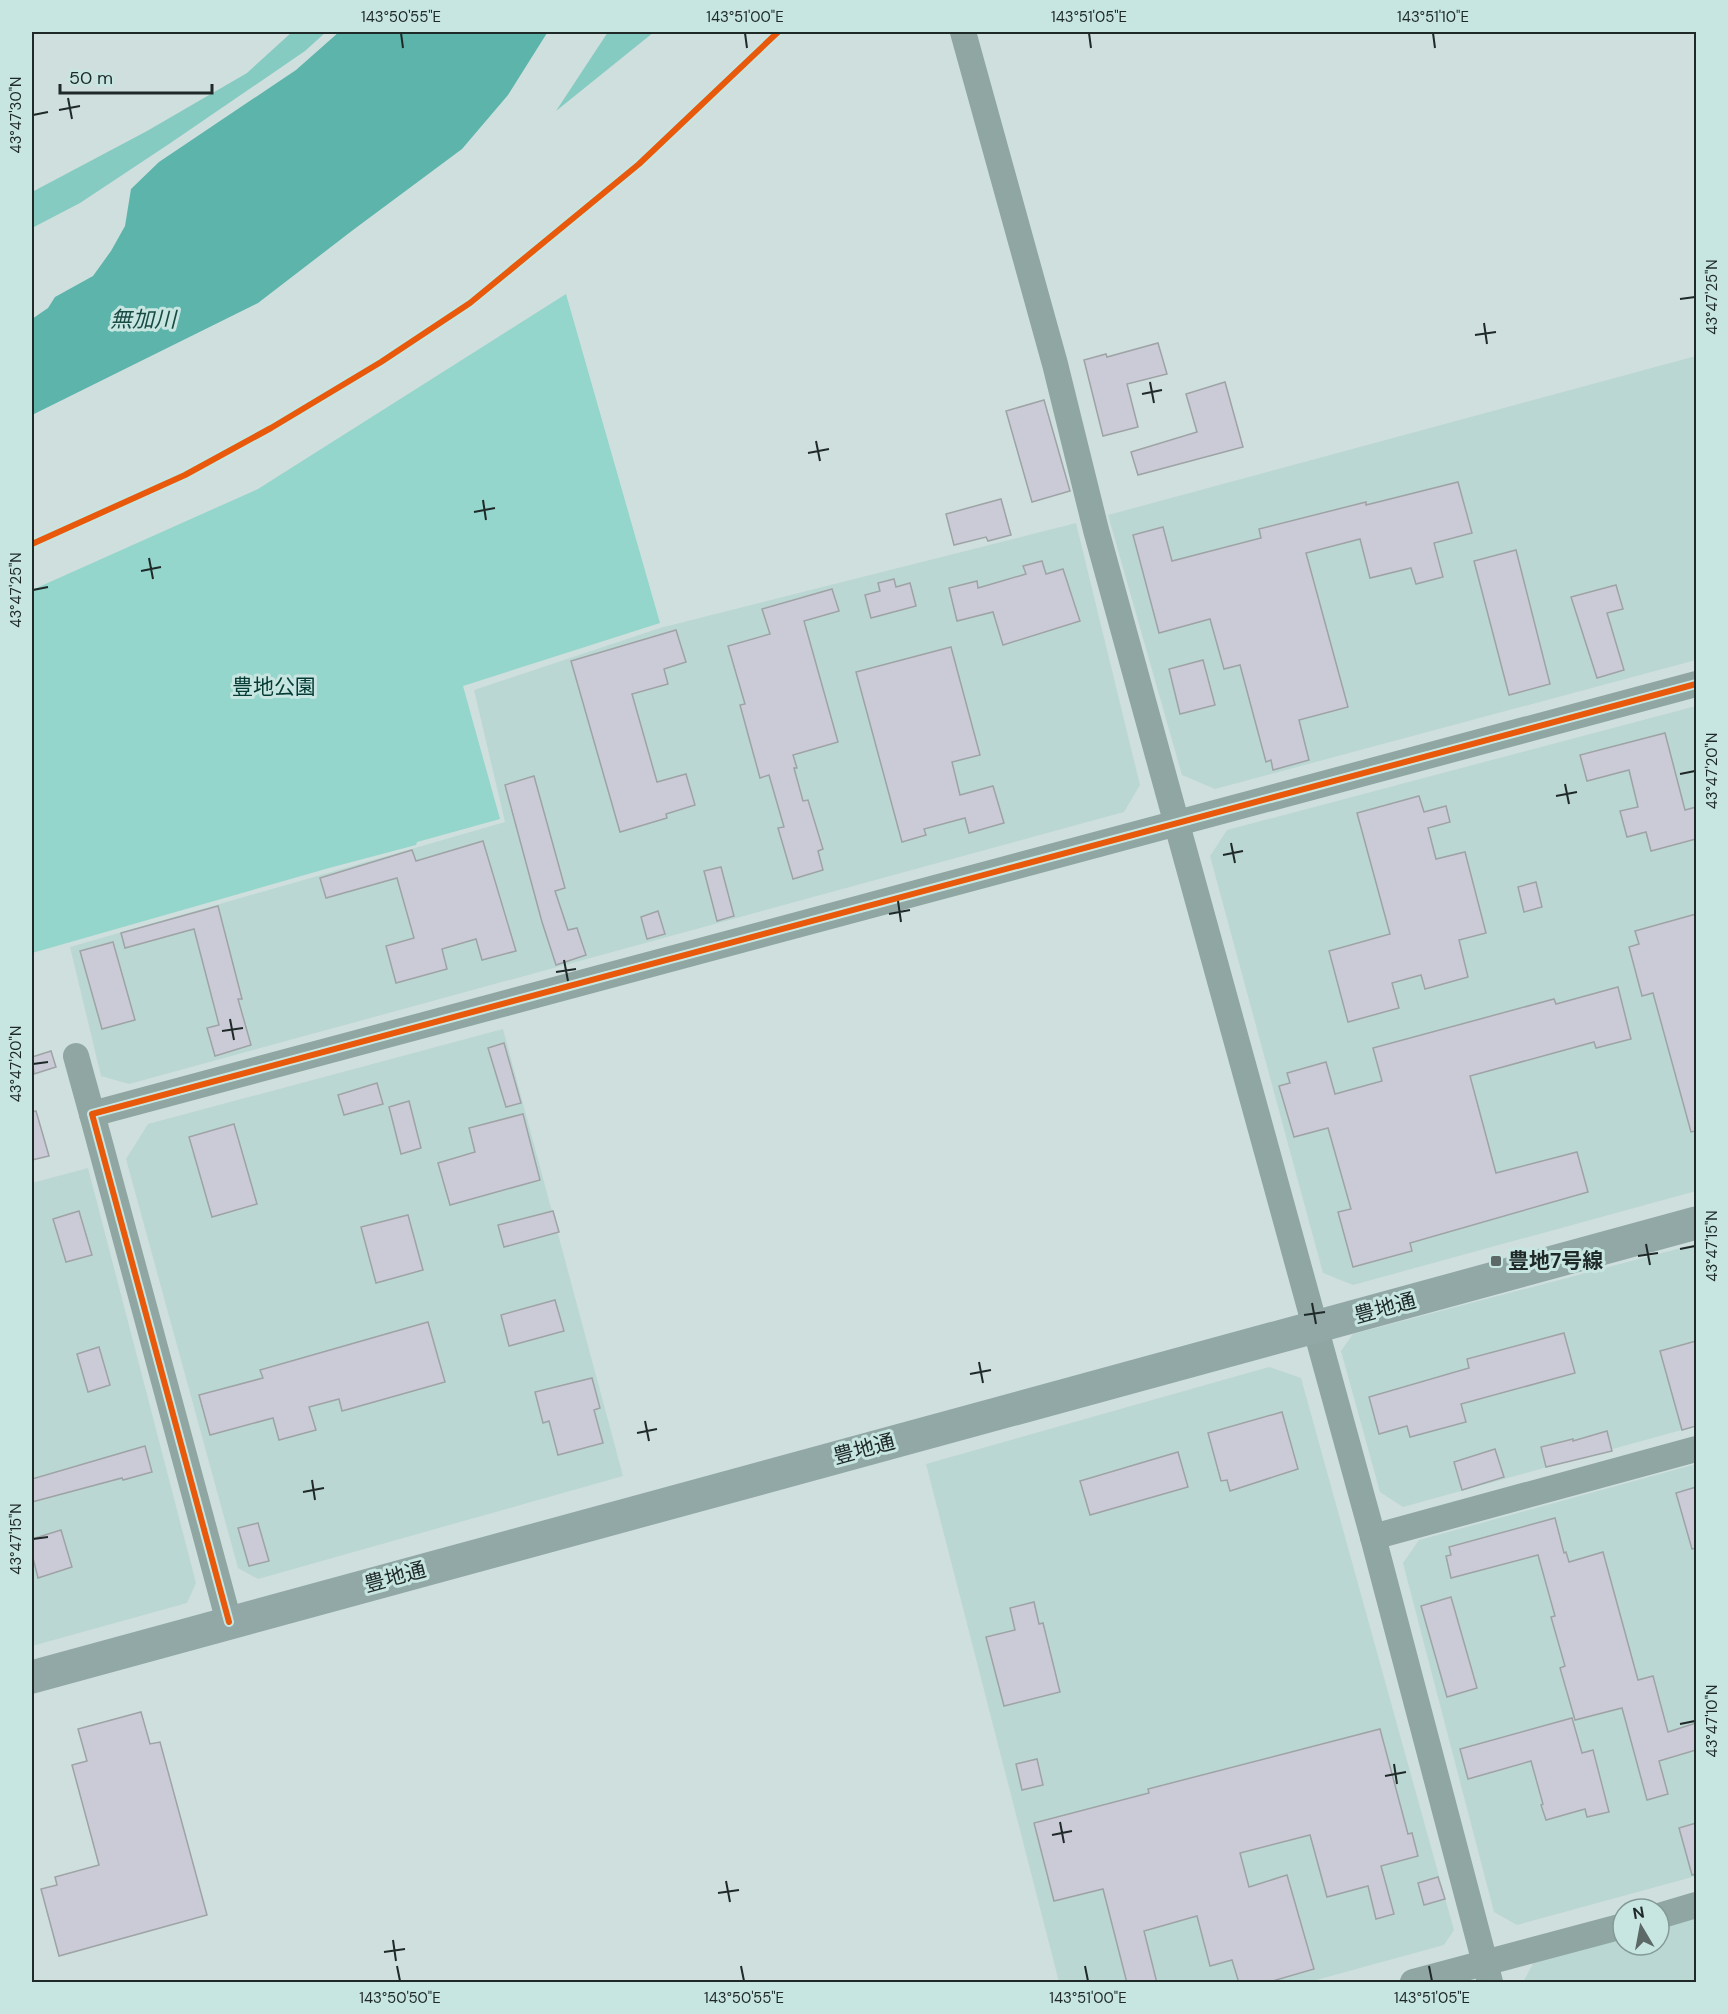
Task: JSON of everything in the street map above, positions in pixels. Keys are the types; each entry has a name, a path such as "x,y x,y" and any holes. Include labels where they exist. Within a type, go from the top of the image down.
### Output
{"main road":[{"name":"豊地通","path":"32,1677 1696,1223"}],"street":[{"path":"963,32 1055,364 1096,530 1176,825 1373,1537 1488,1973"},
{"path":"92,1114 1696,684"},
{"path":"76,1056 229,1622"},
{"path":"1373,1537 1696,1449"},
{"path":"1671,1912 1696,1905"},
{"path":"1413,1983 1488,1973 1611,1930"}],"shaded area":[{"path":"1696,356 1696,660 1215,789 1182,775 1108,515"},
{"path":"1076,523 1140,785 1124,812 129,1084 101,1076 70,947 505,822 474,690 660,628"},
{"path":"1696,706 1696,1191 1353,1285 1323,1273 1210,856 1227,830"},
{"path":"503,1029 623,1476 258,1579 238,1568 126,1159 148,1124"},
{"path":"88,1168 196,1583 187,1603 32,1646 32,1183"},
{"path":"1696,1244 1696,1426 1403,1507 1380,1492 1341,1351 1353,1334"},
{"path":"1269,1367 1301,1378 1454,1930 1444,1945 1309,1982 1059,1982 926,1464"},
{"path":"1696,1464 1696,1876 1619,1897 1611,1897 1611,1899 1517,1925 1494,1912 1403,1563 1419,1540"},
{"path":"1696,1917 1696,1982 1523,1982 1534,1962 1611,1941 1611,1957 1671,1957 1671,1924"}],"green space":[{"path":"292,32 326,32 305,51 169,144 80,203 32,228 32,192 147,131 247,73"},
{"path":"608,32 654,32 556,111"},
{"name":"豊地公園","path":"566,294 660,623 463,686 500,819 417,842 416,845 32,953 32,590 258,489"}],"water":[{"name":"無加川","path":"339,32 547,33 508,95 462,149 258,303 32,415 32,319 48,308 55,297 93,276 125,226 131,189 159,162 296,70"}],"building":[{"path":"1158,343 1167,374 1127,384 1138,427 1103,436 1084,360 1106,354 1107,357"},
{"path":"1225,382 1243,447 1138,475 1131,452 1197,432 1186,394"},
{"path":"1044,400 1070,491 1032,502 1006,411"},
{"path":"1458,482 1472,533 1434,543 1443,577 1416,584 1411,568 1370,578 1360,539 1306,553 1348,707 1299,720 1309,760 1273,770 1271,760 1266,762 1240,665 1224,669 1210,619 1159,633 1133,535 1163,527 1172,561 1261,538 1259,529"},
{"path":"1001,499 1011,535 988,541 986,537 954,545 946,514"},
{"path":"1516,550 1550,684 1509,695 1474,561"},
{"path":"1042,561 1046,574 1063,569 1080,621 1003,645 993,612 957,621 949,588 977,581 978,588 1026,574 1023,566"},
{"path":"894,579 896,587 910,583 916,606 871,618 865,595 880,591 878,583"},
{"path":"1616,585 1623,609 1607,613 1624,670 1597,678 1571,597"},
{"path":"832,589 839,611 804,621 838,742 793,755 803,801 808,800 823,849 818,851 823,870 793,879 778,828 784,827 769,775 760,778 740,705 745,704 728,646 770,634 762,609"},
{"path":"676,630 686,662 664,669 668,684 632,694 657,782 686,774 695,805 666,814 667,818 620,832 571,661"},
{"path":"951,647 980,755 952,762 960,795 993,786 1004,823 969,833 965,818 924,829 926,835 902,842 856,672"},
{"path":"1203,660 1215,705 1180,714 1169,669"},
{"path":"1665,733 1685,810 1696,807 1696,839 1651,851 1646,832 1627,837 1620,811 1638,807 1629,770 1587,781 1580,755"},
{"path":"534,776 565,888 555,891 568,930 577,928 586,955 556,965 505,785"},
{"path":"1419,796 1424,812 1446,806 1450,822 1428,828 1436,859 1465,852 1486,933 1459,940 1468,977 1425,989 1421,975 1392,983 1399,1008 1348,1022 1329,951 1390,934 1357,813"},
{"path":"483,841 516,951 482,960 476,939 442,949 447,969 396,983 386,946 414,938 397,878 326,898 320,878 412,850 416,861"},
{"path":"721,867 734,916 717,921 704,871"},
{"path":"1536,882 1542,907 1524,912 1518,887"},
{"path":"218,906 242,999 238,999 251,1045 215,1056 207,1028 219,1025 194,929 125,948 121,933"},
{"path":"658,911 665,934 647,939 641,917"},
{"path":"1696,914 1696,1131 1691,1132 1653,993 1642,996 1629,947 1639,944 1635,931"},
{"path":"113,942 135,1020 102,1029 80,951"},
{"path":"1618,987 1631,1039 1596,1048 1594,1042 1470,1076 1496,1173 1577,1152 1588,1192 1410,1243 1412,1251 1353,1267 1338,1212 1351,1209 1328,1128 1294,1137 1279,1086 1290,1083 1287,1073 1326,1062 1335,1094 1382,1081 1373,1048 1554,999 1556,1004"},
{"path":"504,1043 521,1103 506,1107 488,1048"},
{"path":"51,1051 56,1067 34,1074 32,1057"},
{"path":"377,1083 383,1104 344,1115 338,1095"},
{"path":"409,1101 421,1148 401,1154 389,1107"},
{"path":"36,1111 49,1156 32,1160 32,1112"},
{"path":"523,1114 540,1180 450,1205 438,1163 475,1152 469,1128"},
{"path":"234,1124 257,1204 212,1217 189,1137"},
{"path":"79,1211 92,1255 66,1262 53,1219"},
{"path":"553,1211 559,1232 504,1247 498,1225"},
{"path":"408,1215 423,1270 376,1283 361,1227"},
{"path":"555,1300 564,1331 509,1346 501,1315"},
{"path":"428,1322 445,1382 342,1411 339,1399 309,1407 316,1430 279,1440 273,1418 210,1435 199,1395 263,1378 260,1370"},
{"path":"1564,1333 1575,1373 1461,1404 1466,1422 1410,1437 1407,1426 1379,1434 1369,1397 1469,1368 1467,1359"},
{"path":"1696,1341 1696,1426 1682,1430 1660,1351"},
{"path":"99,1347 110,1385 88,1392 77,1354"},
{"path":"592,1378 600,1408 594,1410 603,1443 558,1455 549,1421 543,1423 535,1392"},
{"path":"1282,1412 1298,1469 1230,1491 1227,1480 1221,1481 1208,1433"},
{"path":"1607,1431 1612,1451 1546,1467 1541,1447"},
{"path":"145,1446 152,1472 32,1502 32,1479"},
{"path":"1495,1449 1504,1477 1462,1490 1454,1462"},
{"path":"1178,1452 1188,1487 1090,1515 1080,1481"},
{"path":"1696,1487 1696,1548 1692,1549 1676,1493"},
{"path":"1555,1518 1564,1553 1566,1552 1569,1562 1603,1552 1638,1680 1653,1676 1668,1732 1696,1723 1696,1750 1659,1761 1668,1794 1647,1800 1622,1708 1575,1720 1560,1668 1565,1666 1551,1617 1555,1616 1538,1555 1451,1578 1446,1556 1451,1555 1449,1547"},
{"path":"258,1523 269,1561 249,1566 238,1528"},
{"path":"61,1530 72,1567 38,1578 32,1554 32,1539"},
{"path":"1451,1597 1477,1688 1447,1697 1421,1606"},
{"path":"1034,1602 1039,1624 1043,1623 1060,1692 1004,1706 986,1637 1015,1630 1010,1608"},
{"path":"141,1712 150,1744 160,1742 207,1915 59,1956 41,1889 57,1885 55,1877 99,1865 72,1765 87,1761 78,1729"},
{"path":"1572,1718 1582,1753 1593,1750 1609,1812 1587,1817 1585,1809 1546,1820 1531,1761 1468,1779 1460,1749"},
{"path":"1380,1729 1408,1834 1412,1833 1418,1856 1381,1866 1394,1914 1376,1919 1368,1886 1327,1897 1310,1835 1240,1853 1249,1887 1287,1875 1314,1969 1266,1983 1239,1983 1232,1960 1210,1966 1197,1916 1144,1931 1157,1983 1127,1983 1103,1889 1054,1901 1034,1823 1149,1793 1148,1789"},
{"path":"1037,1759 1043,1785 1022,1790 1016,1764"},
{"path":"1696,1823 1696,1874 1692,1875 1679,1828"},
{"path":"1438,1877 1445,1899 1424,1905 1418,1883"}],"cycle path":[{"path":"32,544 185,475 271,428 381,362 470,303 639,164 778,32"},
{"path":"229,1622 92,1114 1696,684"}],"place":[{"name":"豊地7号線","path":"1496,1261"}]}
